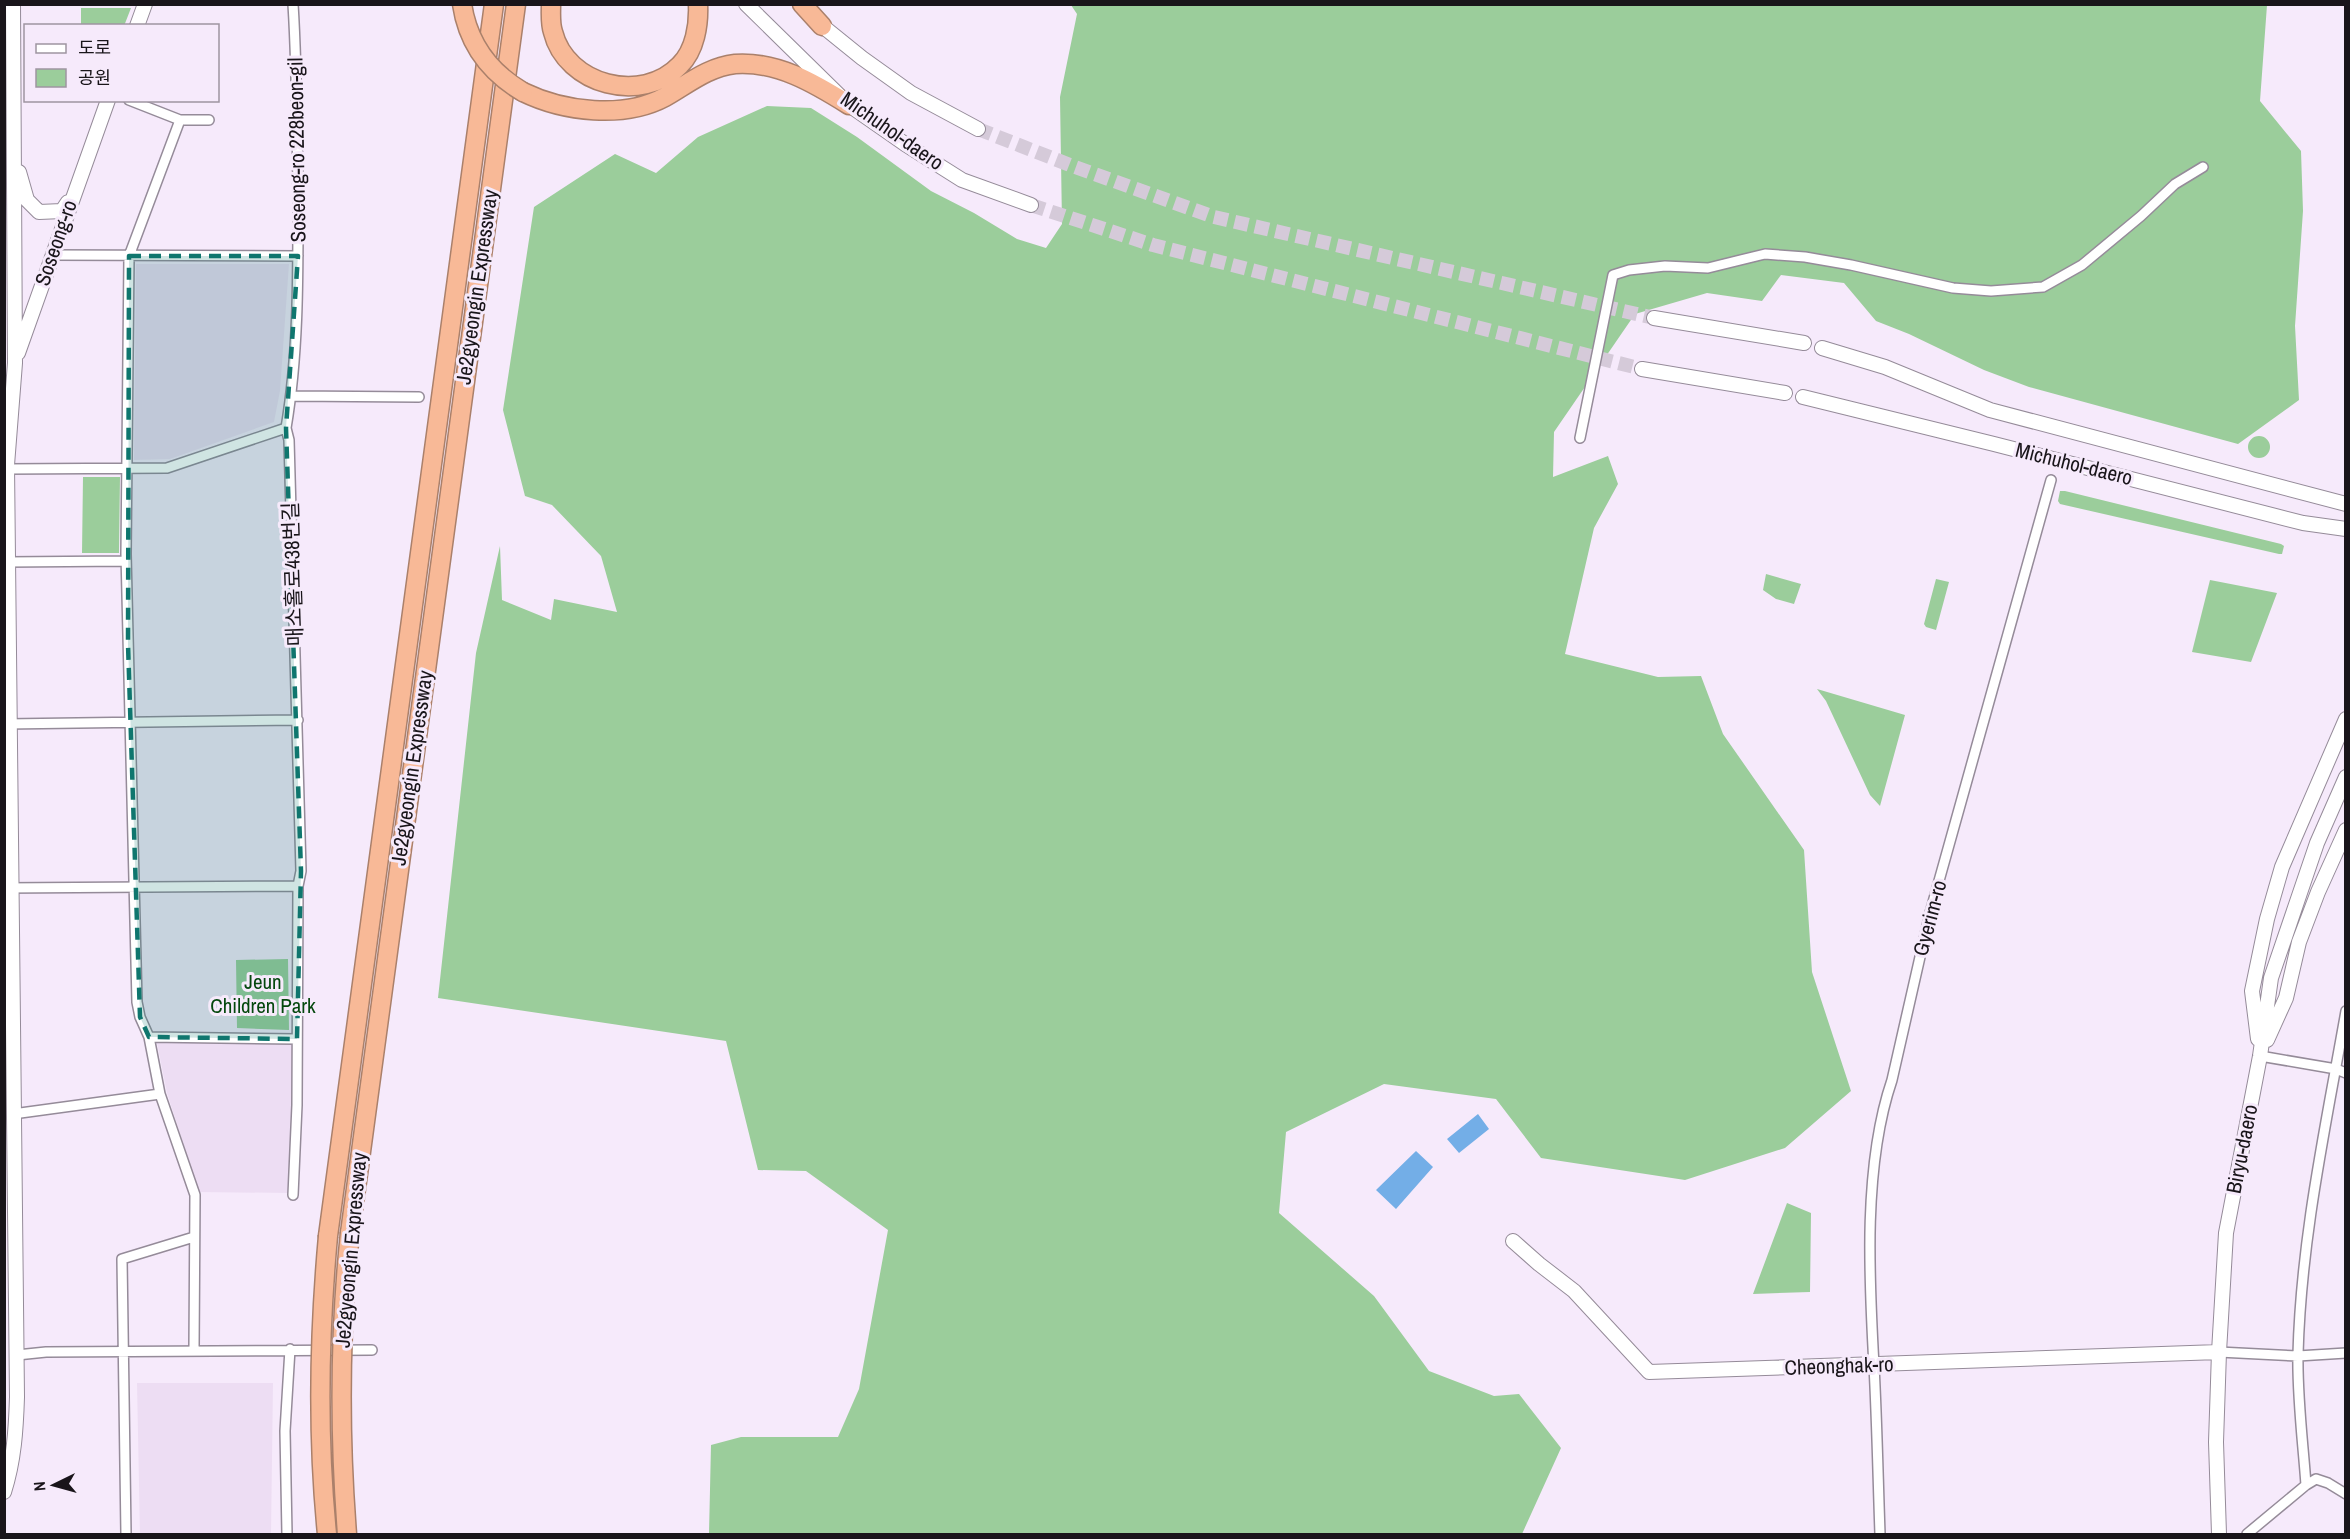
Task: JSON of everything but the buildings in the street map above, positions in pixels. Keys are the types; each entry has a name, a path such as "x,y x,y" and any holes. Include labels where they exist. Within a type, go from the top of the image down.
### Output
{"highway":[{"path":"462,4 468,30 479,53 496,74 523,93 550,103 571,107 622,109 657,101 713,69 735,64 754,64 776,68 798,76 849,105"},
{"name":"Je2gyeongin Expressway","path":"327,1534 323,1495 321,1365 323,1294 328,1236 494,4"},
{"name":"Je2gyeongin Expressway","path":"348,1534 342,1466 340,1398 341,1332 350,1233 516,4"},
{"path":"551,4 552,31 567,61 574,68 598,81 627,86 657,80 680,65 693,41 698,4"},
{"path":"802,4 822,26"}],"main road":[{"path":"4,1492 10,1473 14,1446 17,1355 8,888 8,562 6,544 7,469 15,363 13,4"},
{"path":"138,24 145,4"},
{"name":"Michuhol-daero","path":"746,4 849,105 962,180 1031,205"},
{"name":"Michuhol-daero","path":"795,4 862,58 911,93 978,129"},
{"name":"Soseong-ro","path":"4,385 15,363 107,102"},
{"path":"14,148 27,200 39,212 62,211 73,195"},
{"path":"1654,318 1804,343"},
{"name":"Michuhol-daero","path":"1822,348 1885,367 1990,410 2346,504"},
{"path":"1642,369 1785,393"},
{"name":"Michuhol-daero","path":"1803,398 2303,523 2346,529"},
{"path":"2260,1056 2252,991 2266,919 2282,867 2346,719"},
{"name":"Biryu-daero","path":"2219,1534 2216,1442 2218,1352 2226,1233 2260,1056 2271,978 2317,843 2346,777"},
{"path":"2260,1056 2286,998 2299,942 2318,892 2346,830"},
{"name":"Cheonghak-ro","path":"1513,1241 1574,1291 1649,1372 2218,1352"}],"street":[{"name":"Soseong-ro 228beon-gil","path":"52,255 298,256 297,57 293,4"},
{"path":"134,102 180,120 209,120"},
{"path":"180,120 129,256 126,561 136,1002 149,1037 160,1094 195,1195 194,1350"},
{"path":"1580,438 1613,275 1629,270 1665,266 1708,268 1765,254 1851,265 1953,288 1991,291 2043,287 2082,265 2141,216 2175,184 2203,167"},
{"name":"매소홀로438번길","path":"293,1195 297,1105 298,886 301,871 289,440 286,428 291,396 298,256"},
{"path":"291,396 419,397"},
{"path":"7,469 127,469 174,466 286,428"},
{"name":"Gyerim-ro","path":"1880,1534 1871,1331 1872,1181 1886,1098 1930,913 2051,480"},
{"path":"8,562 126,561"},
{"path":"7,724 298,720"},
{"path":"8,888 298,886"},
{"path":"2306,1485 2298,1356 2302,1281 2312,1203 2346,1011"},
{"path":"149,1037 297,1039"},
{"path":"2260,1056 2336,1069 2346,1073"},
{"path":"13,1114 160,1094"},
{"path":"126,1534 122,1259 195,1237"},
{"path":"287,1534 285,1431 290,1349"},
{"path":"17,1355 46,1352 372,1350"},
{"path":"2218,1352 2298,1356 2346,1353"},
{"path":"2247,1534 2316,1479 2346,1494"}],"highlighted area":[{"path":"129,256 298,256 286,428 301,871 297,1039 149,1037 140,1017 128,644"}],"shaded area":[{"path":"136,264 289,264 280,391 274,422 170,459 134,460"},
{"path":"157,1043 294,1043 290,1193 199,1192 167,1093"},
{"path":"137,1383 273,1383 271,1534 140,1534"}],"green space":[{"path":"1071,5 2267,5 2260,101 2301,151 2303,211 2295,326 2299,400 2238,444 2029,387 1984,370 1876,321 1844,283 1781,275 1762,301 1707,293 1635,314 1554,432 1553,477 1608,456 1618,484 1594,528 1565,654 1658,677 1701,676 1723,734 1804,850 1812,972 1851,1091 1785,1148 1685,1180 1541,1158 1496,1099 1384,1084 1286,1132 1279,1213 1374,1296 1429,1371 1494,1396 1519,1394 1561,1448 1522,1534 709,1534 711,1445 741,1437 838,1437 859,1389 888,1230 806,1171 758,1170 726,1041 438,998 476,653 500,546 502,600 551,620 554,599 617,612 601,556 552,505 525,496 503,410 534,207 615,154 656,173 698,137 767,106 811,108 857,137 931,191 1017,239 1046,248 1062,224 1060,97 1077,14"},
{"path":"81,8 131,8 125,24 81,24"},
{"path":"2259,436 2267,439 2270,447 2267,455 2259,458 2251,455 2248,447 2251,439"},
{"path":"83,477 120,477 119,553 82,553"},
{"path":"2060,491 2281,544 2284,546 2282,554 2060,504 2058,501"},
{"path":"1766,574 1801,584 1794,604 1776,599 1763,590"},
{"path":"1936,579 1949,582 1936,630 1924,624"},
{"path":"2210,580 2277,593 2251,662 2192,652"},
{"path":"1817,689 1905,715 1880,806 1870,795 1826,701"},
{"name":"Jeun Children Park","path":"288,959 289,1030 237,1028 236,960"},
{"path":"1787,1203 1811,1213 1810,1292 1753,1294"}],"water":[{"path":"1478,1114 1489,1129 1459,1153 1447,1139"},
{"path":"1416,1151 1433,1167 1396,1209 1376,1190"}],"tunnel":[{"path":"978,129 1214,217 1654,318"},
{"path":"1031,205 1153,245 1642,369"}]}
